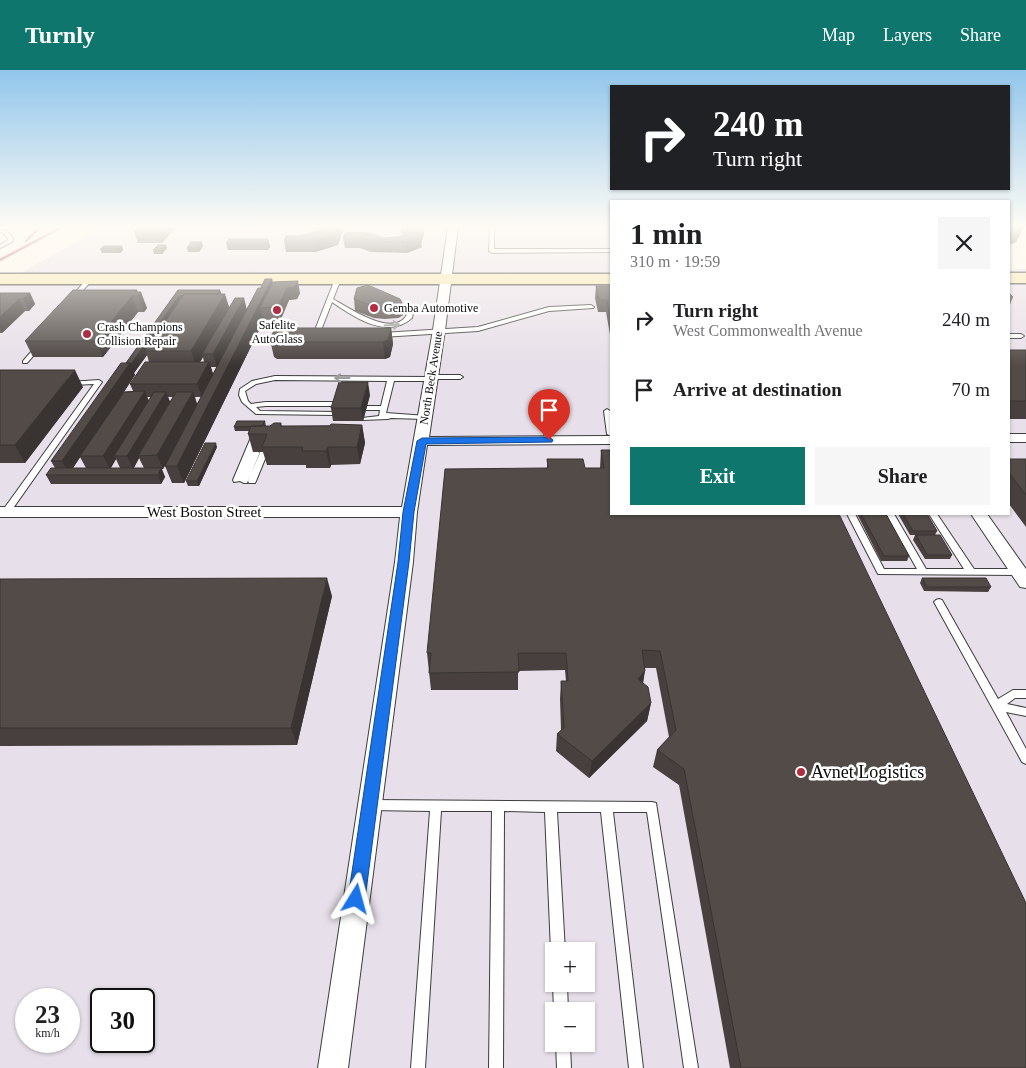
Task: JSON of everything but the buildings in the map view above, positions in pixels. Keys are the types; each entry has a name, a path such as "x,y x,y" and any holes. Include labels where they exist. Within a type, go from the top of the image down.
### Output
{"main road":[{"path":"90,279 107,274 152,274"},
{"path":"367,274 610,279"},
{"path":"0,279 338,279 494,274"},
{"path":"1010,278 1026,278"}],"street":[{"name":"North Beck Avenue","path":"333,1068 404,562 409,512 422,441 447,275"},
{"path":"1010,438 1026,438"},
{"path":"422,441 610,440"},
{"name":"West Boston Street","path":"3,512 409,512"},
{"path":"980,515 1022,577"}],"lane":[{"path":"71,310 76,305 74,297 90,279"},
{"path":"332,335 316,335 338,279"},
{"path":"330,299 381,326 400,325 409,318 410,313"},
{"path":"378,335 478,329 549,309 591,307"},
{"path":"1010,336 1021,336"},
{"path":"25,362 43,342"},
{"path":"251,406 336,411 290,417 258,413 245,402 242,390 254,382 267,379 460,377"},
{"path":"391,378 382,415 425,417"},
{"path":"3,512 99,382 59,383"},
{"path":"366,411 384,408"},
{"path":"366,411 393,416"},
{"path":"607,411 610,428"},
{"path":"546,420 549,440"},
{"path":"256,435 244,481 260,454"},
{"path":"852,515 881,572 971,572 1022,577"},
{"path":"891,515 923,572"},
{"path":"934,515 971,572"},
{"path":"939,602 1026,759"},
{"path":"996,706 1013,694 1026,694"},
{"path":"996,706 1026,712"},
{"path":"370,804 652,807 690,1068"},
{"path":"418,1068 436,805"},
{"path":"496,1068 498,805"},
{"path":"550,806 558,942"},
{"path":"606,806 636,1068"},
{"path":"563,1052 564,1068"}],"shaded area":[{"path":"20,274 610,274 610,515 1010,515 1010,274 1026,274 1026,1068 0,1068 0,285"}],"place":[{"name":"Gemba Automotive","path":"374,308"},
{"name":"Safelite AutoGlass","path":"277,310"},
{"name":"Crash Champions Collision Repair","path":"87,334"},
{"name":"Avnet Logistics","path":"801,772"}],"route":[{"path":"356,899 404,562 409,512 422,441 549,440"}]}
